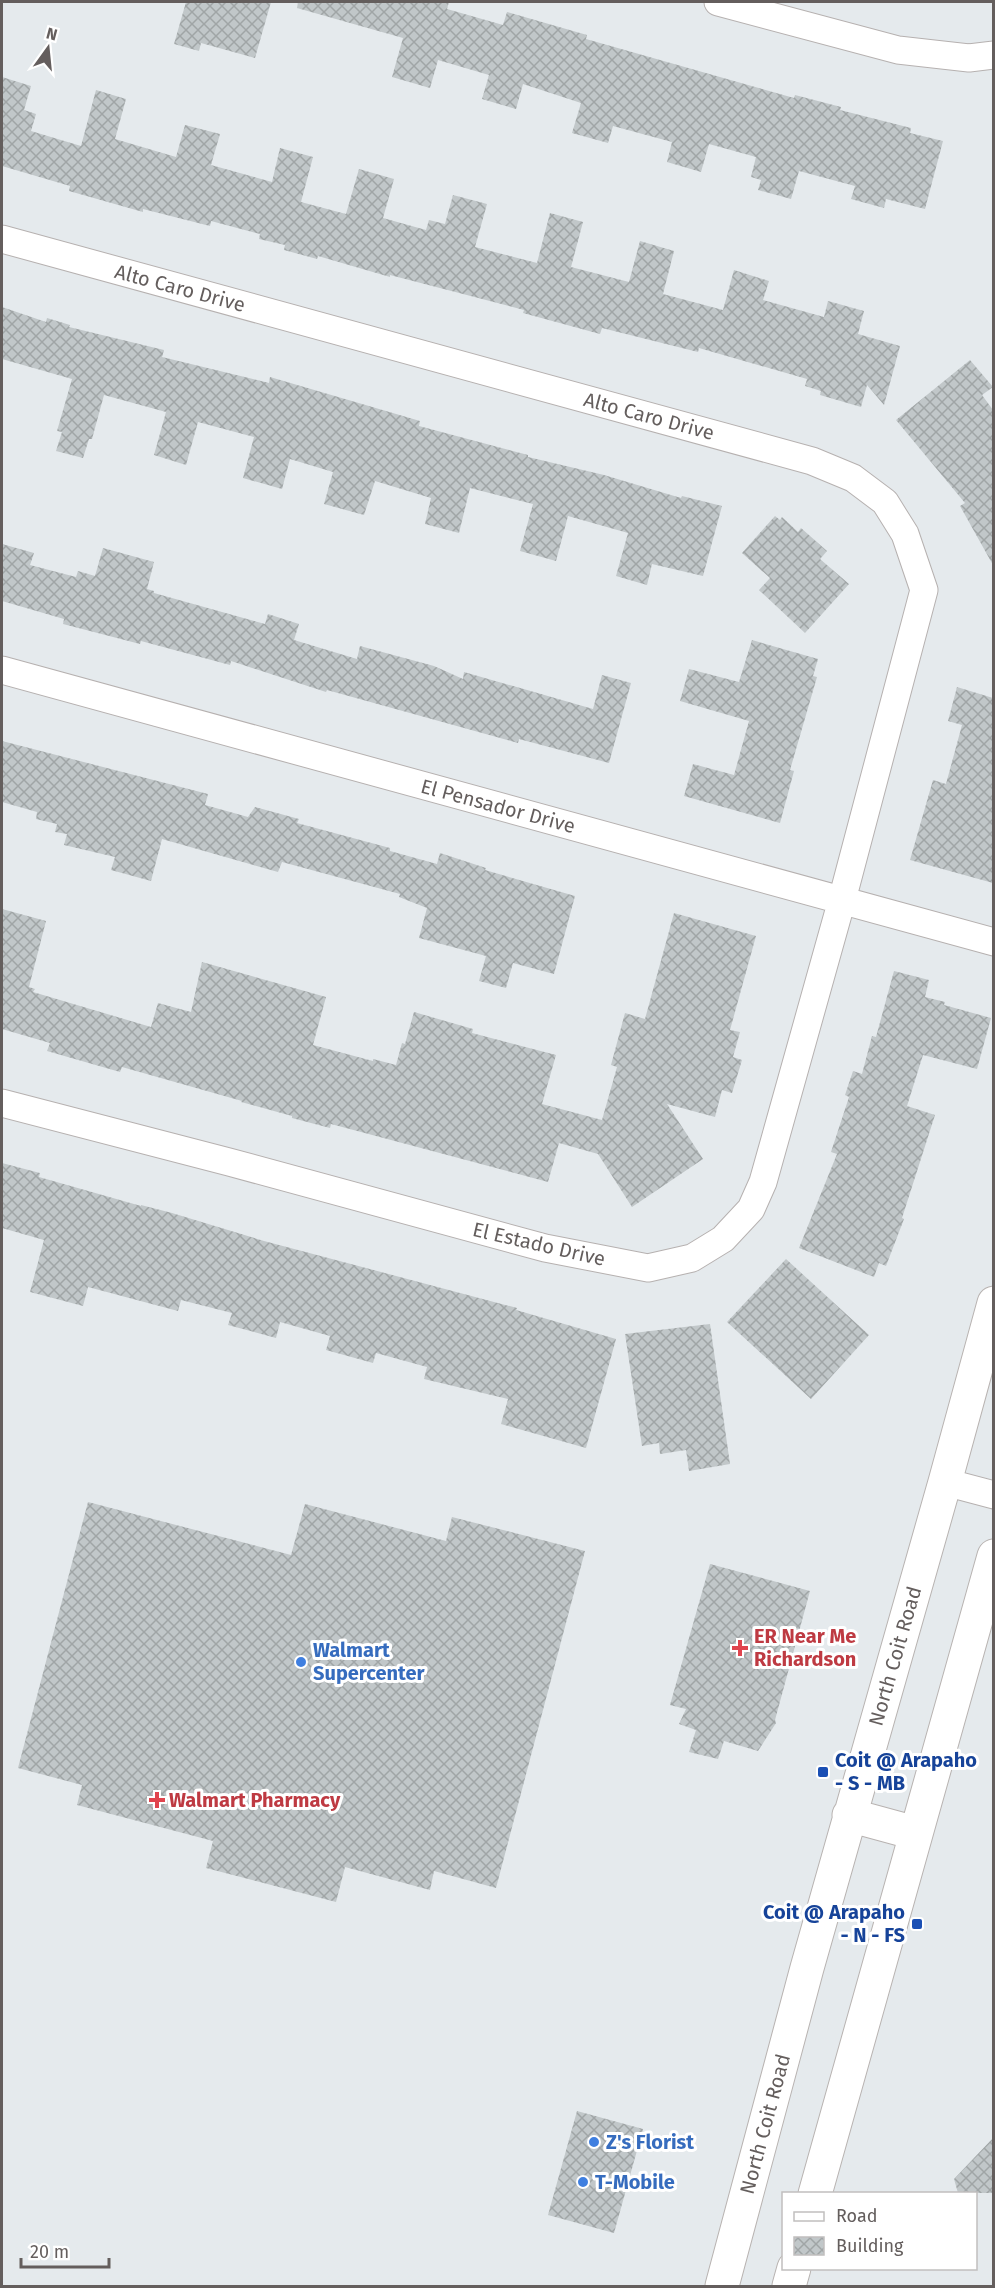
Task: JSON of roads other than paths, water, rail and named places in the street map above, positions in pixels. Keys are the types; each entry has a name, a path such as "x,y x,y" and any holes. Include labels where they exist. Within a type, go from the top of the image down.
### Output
{"main road":[{"name":"North Coit Road","path":"722,2286 849,1815 945,1482 993,1303"},
{"path":"815,2192 993,1556"},
{"path":"849,1815 915,1833"},
{"path":"789,2286 793,2270"}],"street":[{"path":"718,2 898,50 969,58 993,55"},
{"name":"Alto Caro Drive","path":"2,239 812,461 853,478 885,502 905,534 924,590 842,900"},
{"name":"El Pensador Drive","path":"2,670 993,942"},
{"name":"El Estado Drive","path":"2,1103 545,1248 648,1268 692,1257 723,1239 751,1209 763,1182 842,900"},
{"path":"945,1482 993,1495"}],"place":[{"name":"ER Near Me Richardson","path":"740,1648"},
{"name":"Walmart Supercenter","path":"301,1662"},
{"name":"Coit @ Arapaho - S - MB","path":"823,1772"},
{"name":"Walmart Pharmacy","path":"157,1800"},
{"name":"Coit @ Arapaho - N - FS","path":"917,1924"},
{"name":"Z's Florist","path":"594,2142"},
{"name":"T-Mobile","path":"583,2182"}]}
